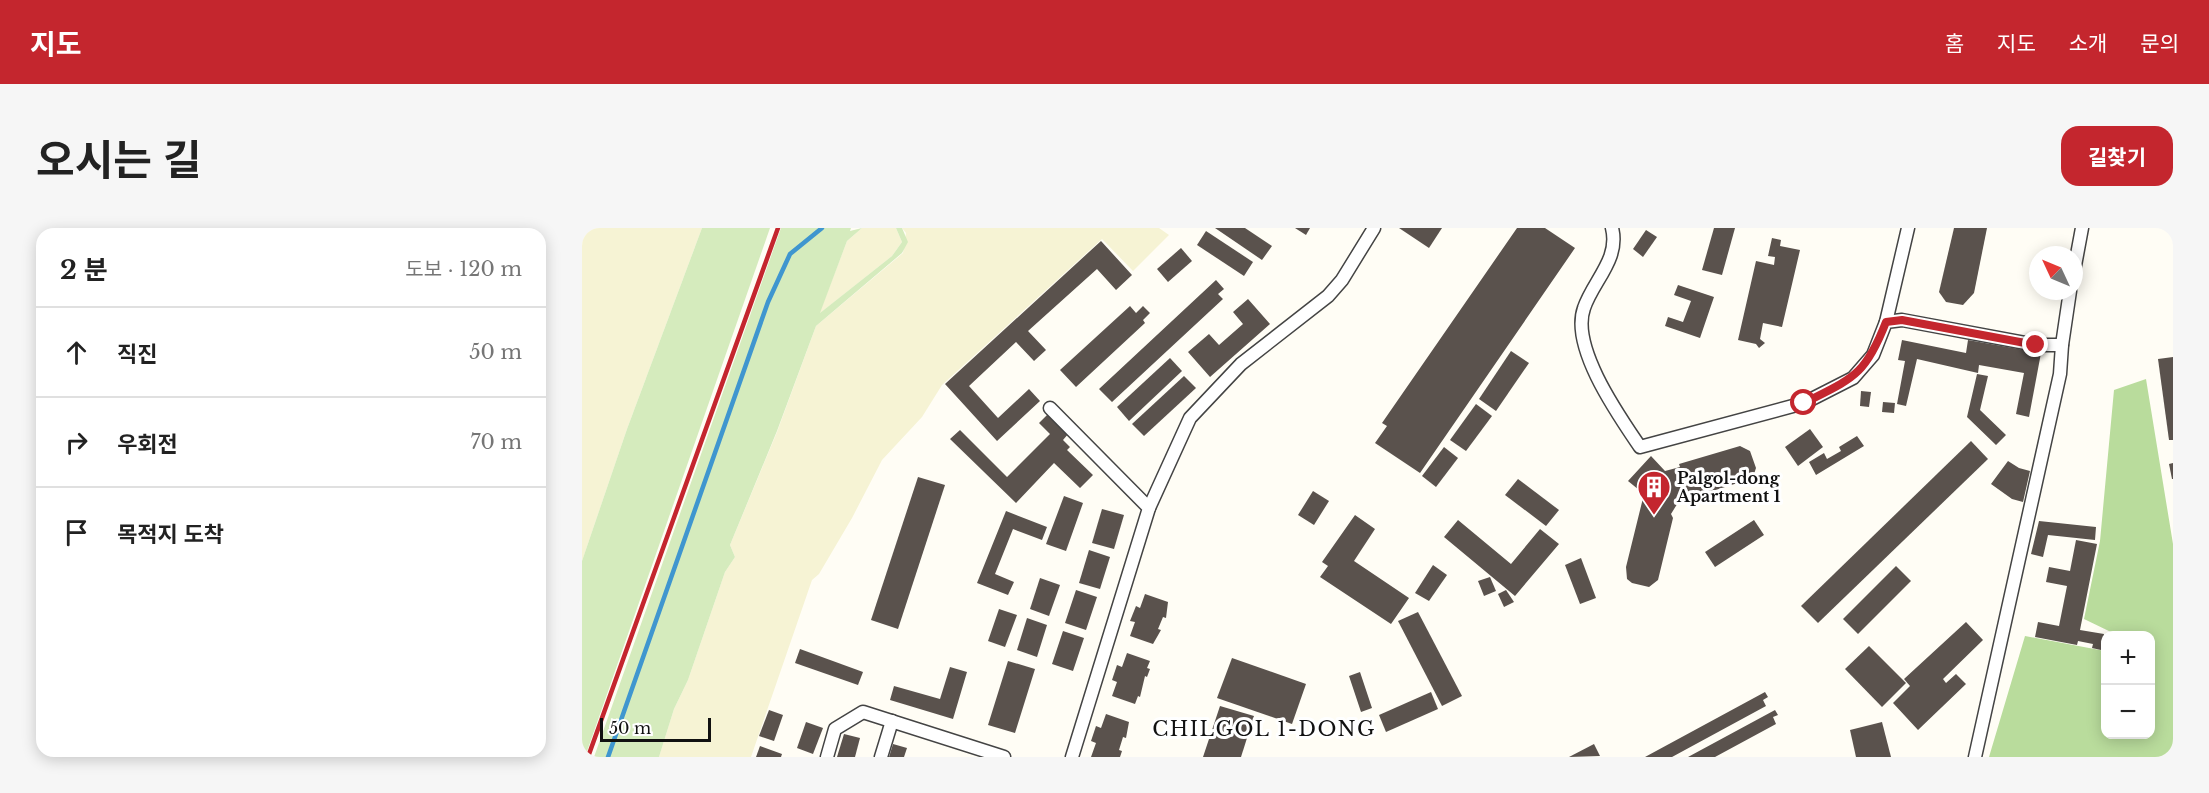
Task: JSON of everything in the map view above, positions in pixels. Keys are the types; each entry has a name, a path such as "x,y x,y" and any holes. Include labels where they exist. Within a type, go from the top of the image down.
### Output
{"street":[{"path":"1072,757 1149,508 1190,418 1241,364 1328,296 1342,280 1374,228"},
{"path":"1612,228 1615,239 1606,269 1583,311 1582,335 1592,363 1615,410 1640,447 1804,403 1853,378 1873,355 1886,322 1908,228"},
{"path":"2079,246 2082,228"},
{"path":"1975,757 2060,374 2069,300"},
{"path":"1886,322 1902,320 2036,345 2062,345"},
{"path":"1050,408 1149,508"},
{"path":"827,757 835,729 863,712 970,752 1004,757"},
{"path":"881,757 892,721"}],"shaded area":[{"path":"582,228 702,228 627,429 582,561"},
{"path":"862,228 896,228 902,242 892,256 819,314 847,241"},
{"path":"902,228 1159,228 1169,235 1133,271 1102,239 942,385 922,417 882,460 852,518 819,574 812,580 751,757 659,757 674,709 688,680 725,572 735,557 730,545 777,432 816,326 903,253 906,233"}],"green space":[{"path":"702,228 770,228 585,757 582,757 582,561 627,429"},
{"path":"781,228 821,228 790,253 767,302 607,757 594,757"},
{"path":"824,228 851,228 850,231 862,228 847,241 820,313 892,256 902,242 896,228 902,228 908,242 902,253 816,326 777,431 730,545 735,557 725,572 688,680 674,709 659,757 609,757 769,303 791,254"},
{"path":"2146,379 2173,544 2173,757 1989,757 2025,636 2101,650 2101,739 2155,739 2155,631 2109,631 2084,619 2100,541 2114,390"}],"building":[{"path":"1215,228 1245,228 1272,246 1262,260"},
{"path":"1295,228 1310,228 1306,235"},
{"path":"1399,228 1442,228 1429,248"},
{"path":"1517,228 1545,228 1575,248 1420,473 1375,443 1387,426 1382,423"},
{"path":"1714,228 1735,228 1722,275 1702,270"},
{"path":"1954,228 1987,228 1974,293 1963,305 1946,302 1939,292"},
{"path":"1646,230 1657,237 1643,257 1633,249"},
{"path":"1206,231 1253,262 1244,276 1197,245"},
{"path":"1772,238 1781,240 1780,246 1800,250 1782,327 1763,323 1760,339 1765,343 1759,348 1756,344 1738,340 1756,261 1774,265 1775,257 1768,256"},
{"path":"1101,241 1132,275 1116,290 1097,269 1028,331 1046,350 1034,361 1016,342 969,386 998,418 1029,389 1040,401 997,441 945,384"},
{"path":"1181,248 1192,261 1168,282 1157,269"},
{"path":"1216,280 1224,289 1218,294 1223,299 1112,402 1099,389"},
{"path":"1678,285 1714,297 1700,338 1665,326 1668,317 1683,322 1691,301 1674,295"},
{"path":"1248,299 1270,324 1210,377 1188,352 1209,334 1219,345 1243,324 1233,312"},
{"path":"1130,306 1136,313 1143,306 1150,313 1143,320 1145,323 1076,387 1060,370"},
{"path":"1902,340 1966,353 1968,340 2041,353 2029,417 2016,414 2024,373 1979,365 1978,373 1917,359 1906,406 1897,404 1905,361 1898,360"},
{"path":"1511,351 1529,363 1496,411 1479,399"},
{"path":"2173,357 2173,440 2169,440 2158,359"},
{"path":"1170,358 1182,371 1129,421 1117,407"},
{"path":"1977,374 1988,376 1980,410 2006,435 1996,445 1967,417"},
{"path":"1184,376 1196,388 1144,436 1132,424"},
{"path":"1861,391 1871,392 1869,407 1860,406"},
{"path":"1883,402 1895,403 1894,413 1882,412"},
{"path":"1476,404 1492,416 1466,451 1450,440"},
{"path":"1049,413 1069,433 1063,440 1070,447 1067,450 1093,475 1080,488 1054,463 1016,503 950,439 960,430 1007,477 1050,434 1039,423"},
{"path":"1810,429 1823,447 1798,466 1785,447"},
{"path":"1857,436 1864,446 1816,475 1809,462 1824,453 1827,459 1841,451 1839,447"},
{"path":"1971,441 1988,459 1818,623 1801,606"},
{"name":"Palgol-dong Apartment 1","path":"1740,446 1750,451 1756,468 1754,474 1744,481 1690,498 1689,496 1679,501 1671,514 1673,518 1658,580 1649,587 1632,583 1627,579 1626,567 1644,494 1628,481 1651,456 1665,471 1680,467 1679,464"},
{"path":"1444,447 1458,458 1436,487 1422,476"},
{"path":"2008,461 2019,468 2030,471 2023,502 2012,499 1991,484"},
{"path":"2173,463 2173,479 2172,479 2169,464"},
{"path":"918,477 945,485 898,629 871,620"},
{"path":"1518,479 1559,510 1546,526 1505,495"},
{"path":"1313,491 1329,501 1314,525 1298,515"},
{"path":"1064,496 1083,503 1066,551 1046,544"},
{"path":"1102,509 1124,515 1114,549 1092,543"},
{"path":"1006,511 1047,527 1042,540 1013,529 995,574 1014,582 1008,595 977,583"},
{"path":"1355,515 1375,529 1354,561 1409,598 1391,624 1320,577 1328,566 1322,562"},
{"path":"1458,520 1511,564 1540,529 1559,544 1515,596 1444,537"},
{"path":"1754,520 1764,535 1715,567 1705,552"},
{"path":"2039,521 2096,527 2095,540 2048,535 2043,557 2031,554"},
{"path":"2076,540 2097,544 2080,630 2101,634 2101,650 2092,648 2093,644 2078,641 2077,645 2035,637 2038,622 2059,626 2067,586 2046,582 2049,567 2070,571"},
{"path":"1089,550 1110,557 1100,589 1079,583"},
{"path":"1581,558 1596,598 1580,604 1565,565"},
{"path":"1433,565 1447,575 1429,601 1415,593"},
{"path":"1896,566 1911,581 1858,634 1843,619"},
{"path":"1490,577 1496,591 1484,596 1478,581"},
{"path":"1040,578 1060,585 1049,616 1030,609"},
{"path":"1076,590 1097,597 1086,630 1065,623"},
{"path":"1506,590 1514,602 1504,607 1498,594"},
{"path":"1145,594 1168,602 1166,618 1163,617 1158,629 1161,630 1153,644 1130,636 1135,622 1130,621 1136,606 1140,608"},
{"path":"999,609 1017,615 1005,647 988,641"},
{"path":"1418,612 1462,696 1442,706 1398,621"},
{"path":"1027,618 1047,625 1037,657 1017,650"},
{"path":"1966,622 1983,640 1943,679 1946,683 1956,674 1966,684 1918,730 1893,703 1910,686 1904,679"},
{"path":"1063,631 1084,638 1073,671 1052,664"},
{"path":"1869,646 1906,683 1882,707 1845,669"},
{"path":"800,649 863,672 858,685 795,663"},
{"path":"1127,653 1150,661 1147,668 1150,669 1147,677 1145,676 1140,697 1138,696 1135,704 1112,696 1117,682 1112,680 1117,665 1122,667"},
{"path":"1232,658 1306,684 1292,724 1217,698"},
{"path":"1008,661 1035,669 1015,733 988,725"},
{"path":"950,667 967,672 953,719 890,700 894,686 940,699"},
{"path":"1360,672 1372,708 1361,712 1349,676"},
{"path":"1431,692 1438,709 1386,732 1379,715"},
{"path":"1765,692 1768,697 1763,700 1766,706 1672,757 1645,757"},
{"path":"1220,706 1254,716 1241,757 1203,757"},
{"path":"769,710 783,715 774,741 759,736"},
{"path":"1775,710 1778,715 1773,717 1776,724 1715,757 1688,757"},
{"path":"1106,714 1129,722 1126,738 1123,737 1119,750 1122,751 1120,757 1091,757 1096,743 1091,741 1096,726 1101,728"},
{"path":"806,722 823,728 813,754 797,748"},
{"path":"1882,722 1891,757 1856,757 1850,730"},
{"path":"844,734 860,738 855,757 837,757"},
{"path":"893,744 907,748 904,757 889,757"},
{"path":"1594,744 1600,756 1569,757"},
{"path":"760,746 782,754 781,757 756,757"}],"waterway":[{"path":"608,757 768,302 790,254 822,228"}],"railway":[{"path":"588,757 778,228"}],"place":[{"name":"Palgol-dong Apartment 1","path":"1654,516"}],"district":[{"name":"CHILGOL 1-DONG","path":"1264,729"}],"route":[{"path":"1804,403 1853,378 1873,355 1886,322 1902,320 2036,345"}]}
